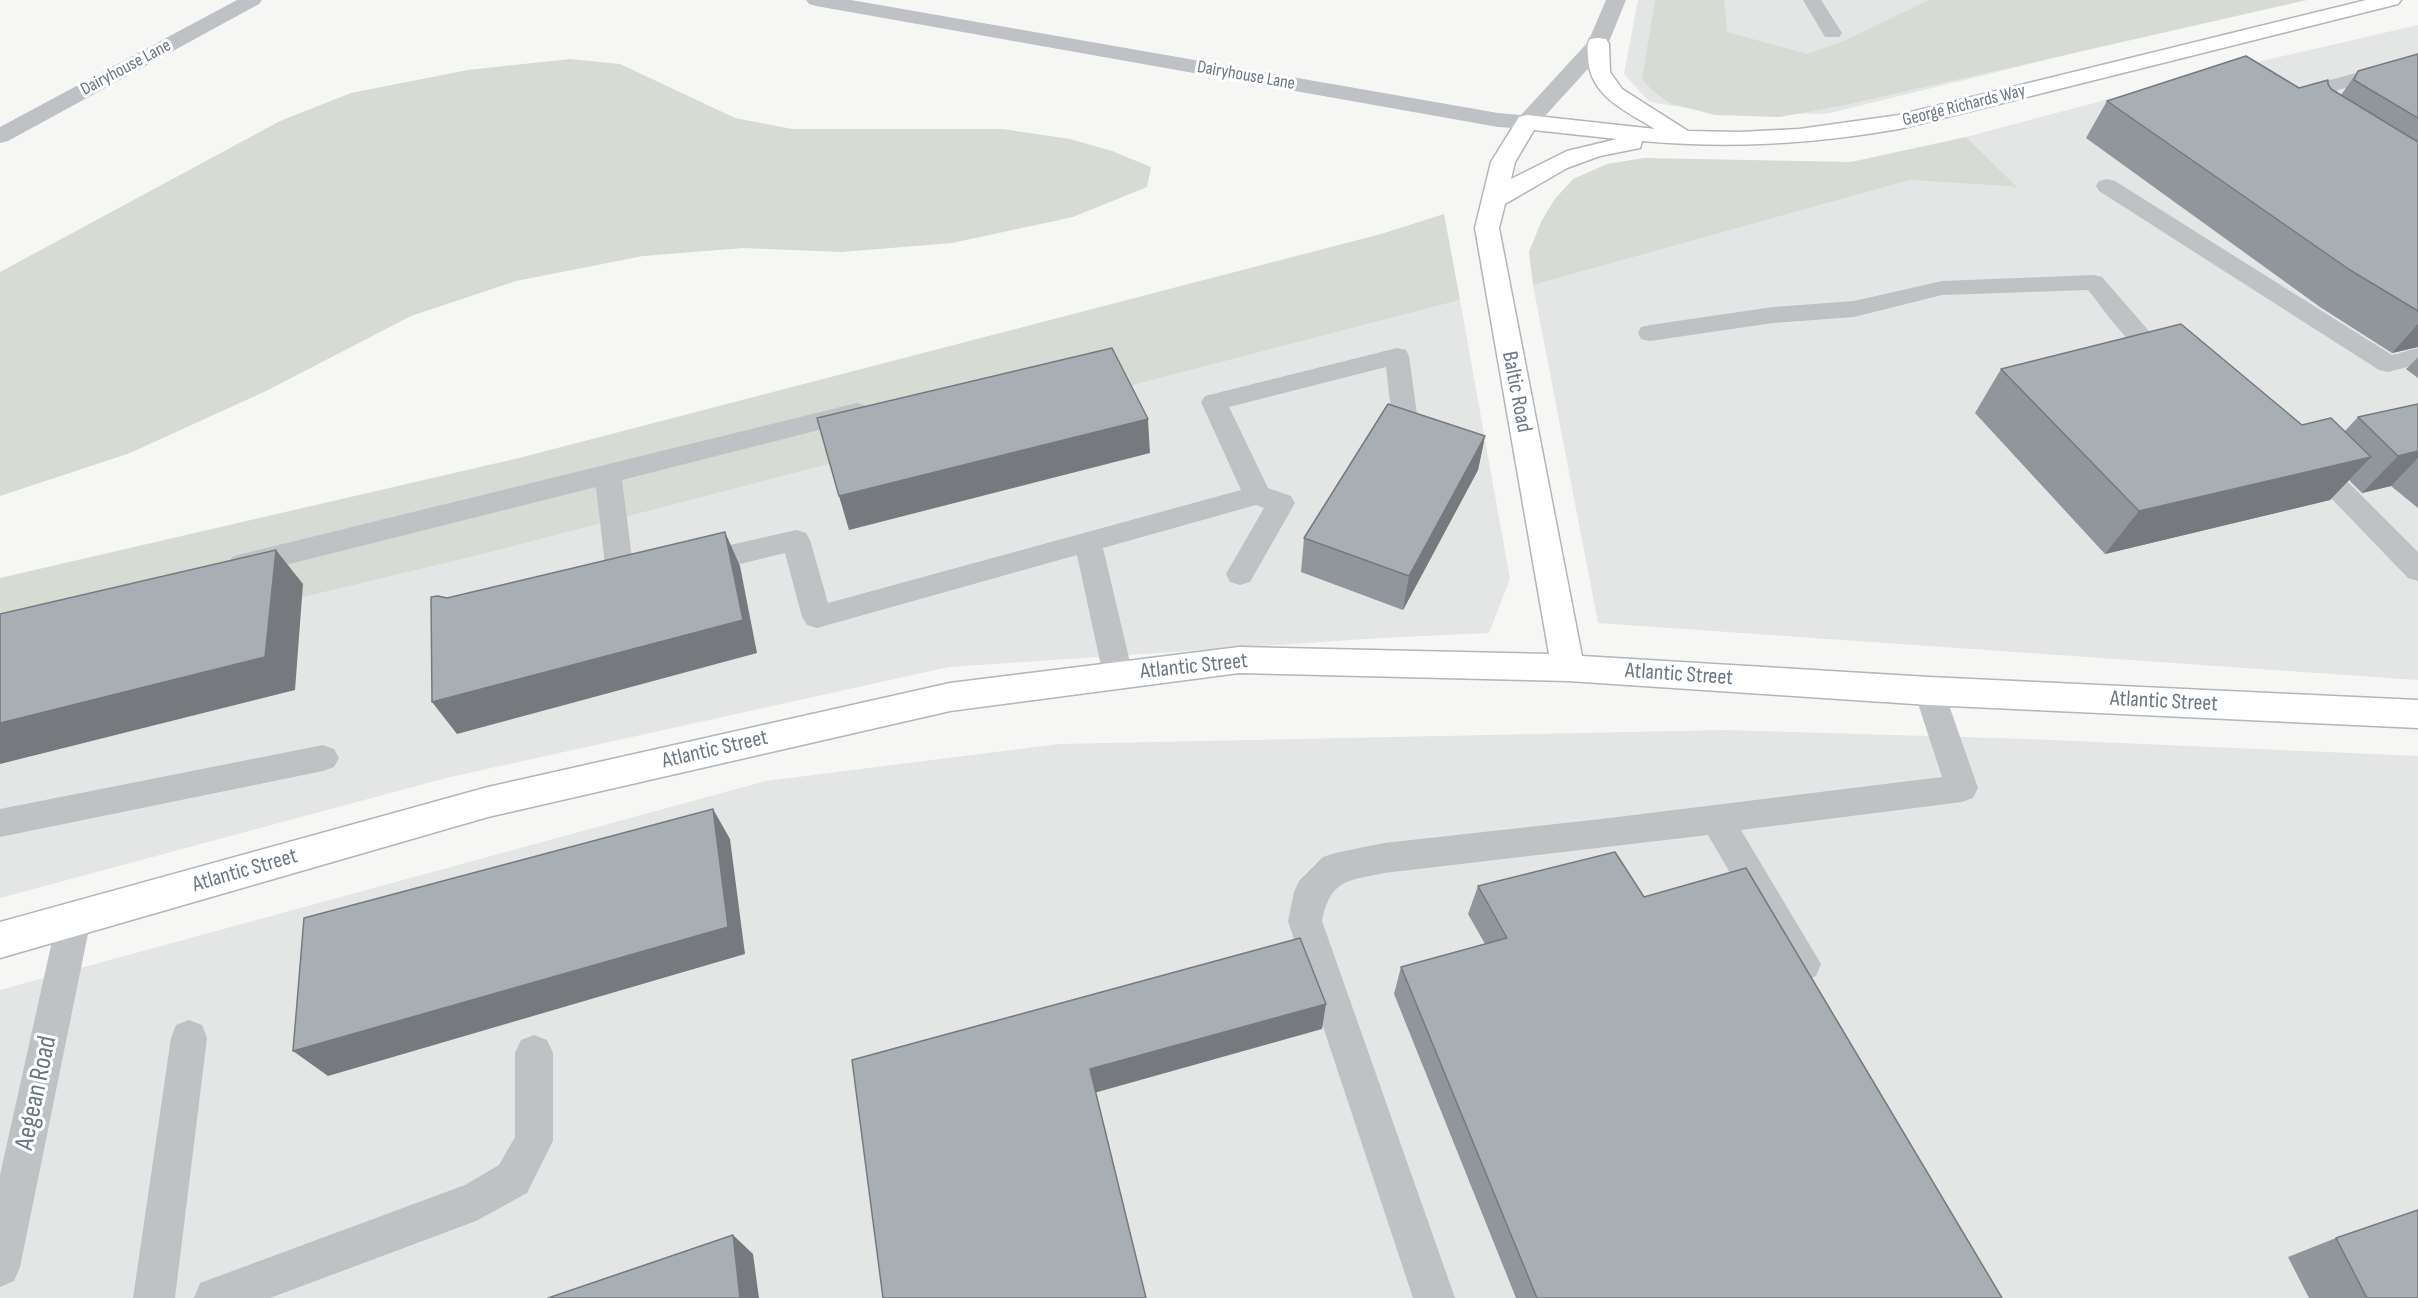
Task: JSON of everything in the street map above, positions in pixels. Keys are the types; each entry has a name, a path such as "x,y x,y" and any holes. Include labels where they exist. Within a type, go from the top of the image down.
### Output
{"street":[{"name":"Dairyhouse Lane","path":"0,136 252,0"},
{"name":"Dairyhouse Lane","path":"816,0 1328,91 1498,120 1527,122"},
{"path":"1527,122 1598,44 1616,0"},
{"name":"George Richards Way","path":"1527,122 1737,140 1856,130 1899,122 2391,0"},
{"path":"1598,44 1599,72 1614,94 1684,137"},
{"name":"Baltic Road","path":"1527,122 1503,162 1486,228 1568,668"},
{"path":"1493,201 1524,179 1573,155 1629,143 1684,137"},
{"name":"Atlantic Street","path":"0,940 488,802 950,697 1239,660 1568,668 1929,691 2418,714"}],"lane":[{"path":"1812,0 1832,33"},
{"path":"2333,131 2314,119 2330,86 2418,62"},
{"path":"2107,186 2388,364 2418,356"},
{"path":"1650,333 1773,315 1854,309 1942,288 2094,282 2146,344 2187,367"},
{"path":"1257,495 1214,402 1397,356 1406,429"},
{"path":"220,571 877,407"},
{"path":"2299,448 2418,570"},
{"path":"608,476 632,579 796,540 817,617 1257,495 1281,503 1240,574"},
{"path":"1088,542 1118,675"},
{"path":"1434,1298 1305,921 1311,892 1335,868 1384,858 1717,820 1962,788 1929,691"},
{"path":"0,823 323,758"},
{"path":"1717,820 1820,993"},
{"name":"Aegean Road","path":"0,1267 74,919"},
{"path":"154,1298 189,1038"},
{"path":"215,1298 476,1201 513,1179 534,1141 534,1053"}],"shaded area":[{"path":"1638,0 2290,0 1826,114 1712,112 1650,102 1624,74"},
{"path":"1655,0 1724,0 1727,32 1807,54 1844,41 1929,0 2307,0 1845,105 1780,117 1715,115 1669,103 1652,90 1642,79"},
{"path":"2418,25 2418,680 1598,623 1533,285 1910,180 2016,187 1966,137 2184,79"},
{"path":"570,59 620,64 735,118 792,129 1002,129 1070,139 1112,151 1151,167 1147,187 1073,217 952,243 841,252 744,248 643,256 516,281 411,316 266,391 130,453 0,496 0,272 280,121 351,93 468,70"},
{"path":"1966,137 2017,187 1910,180 1533,285 1529,252 1541,222 1554,200 1573,179 1607,164 1644,158 1851,162"},
{"path":"1444,214 1460,300 483,554 0,670 0,578 519,458 1381,234"},
{"path":"1460,300 1510,579 1489,633 949,667 446,778 0,898 0,670 483,554"},
{"path":"1726,730 2028,739 2418,756 2418,1298 0,1298 0,990 766,781 1059,744"}],"building":[{"path":"2418,54 2418,118 2354,80 2358,71"},
{"path":"2246,56 2299,88 2328,80 2331,89 2418,142 2418,311 2350,270 2107,101"},
{"path":"2181,324 2302,425 2331,418 2371,457 2139,511 2001,369"},
{"path":"1112,348 1148,419 839,496 817,418"},
{"path":"1388,404 1485,436 1409,576 1304,538"},
{"path":"2418,404 2418,451 2398,456 2358,417"},
{"path":"725,532 743,620 432,702 431,597 447,598"},
{"path":"276,550 265,657 0,723 0,614"},
{"path":"713,809 728,927 293,1051 304,918"},
{"path":"1615,852 1644,897 1746,868 2002,1298 1537,1298 1401,967 1507,938 1478,886"},
{"path":"1300,938 1326,1004 1090,1069 1146,1298 883,1298 852,1060"},
{"path":"2418,1210 2418,1298 2367,1298 2336,1238"},
{"path":"733,1235 740,1298 548,1298"}]}
